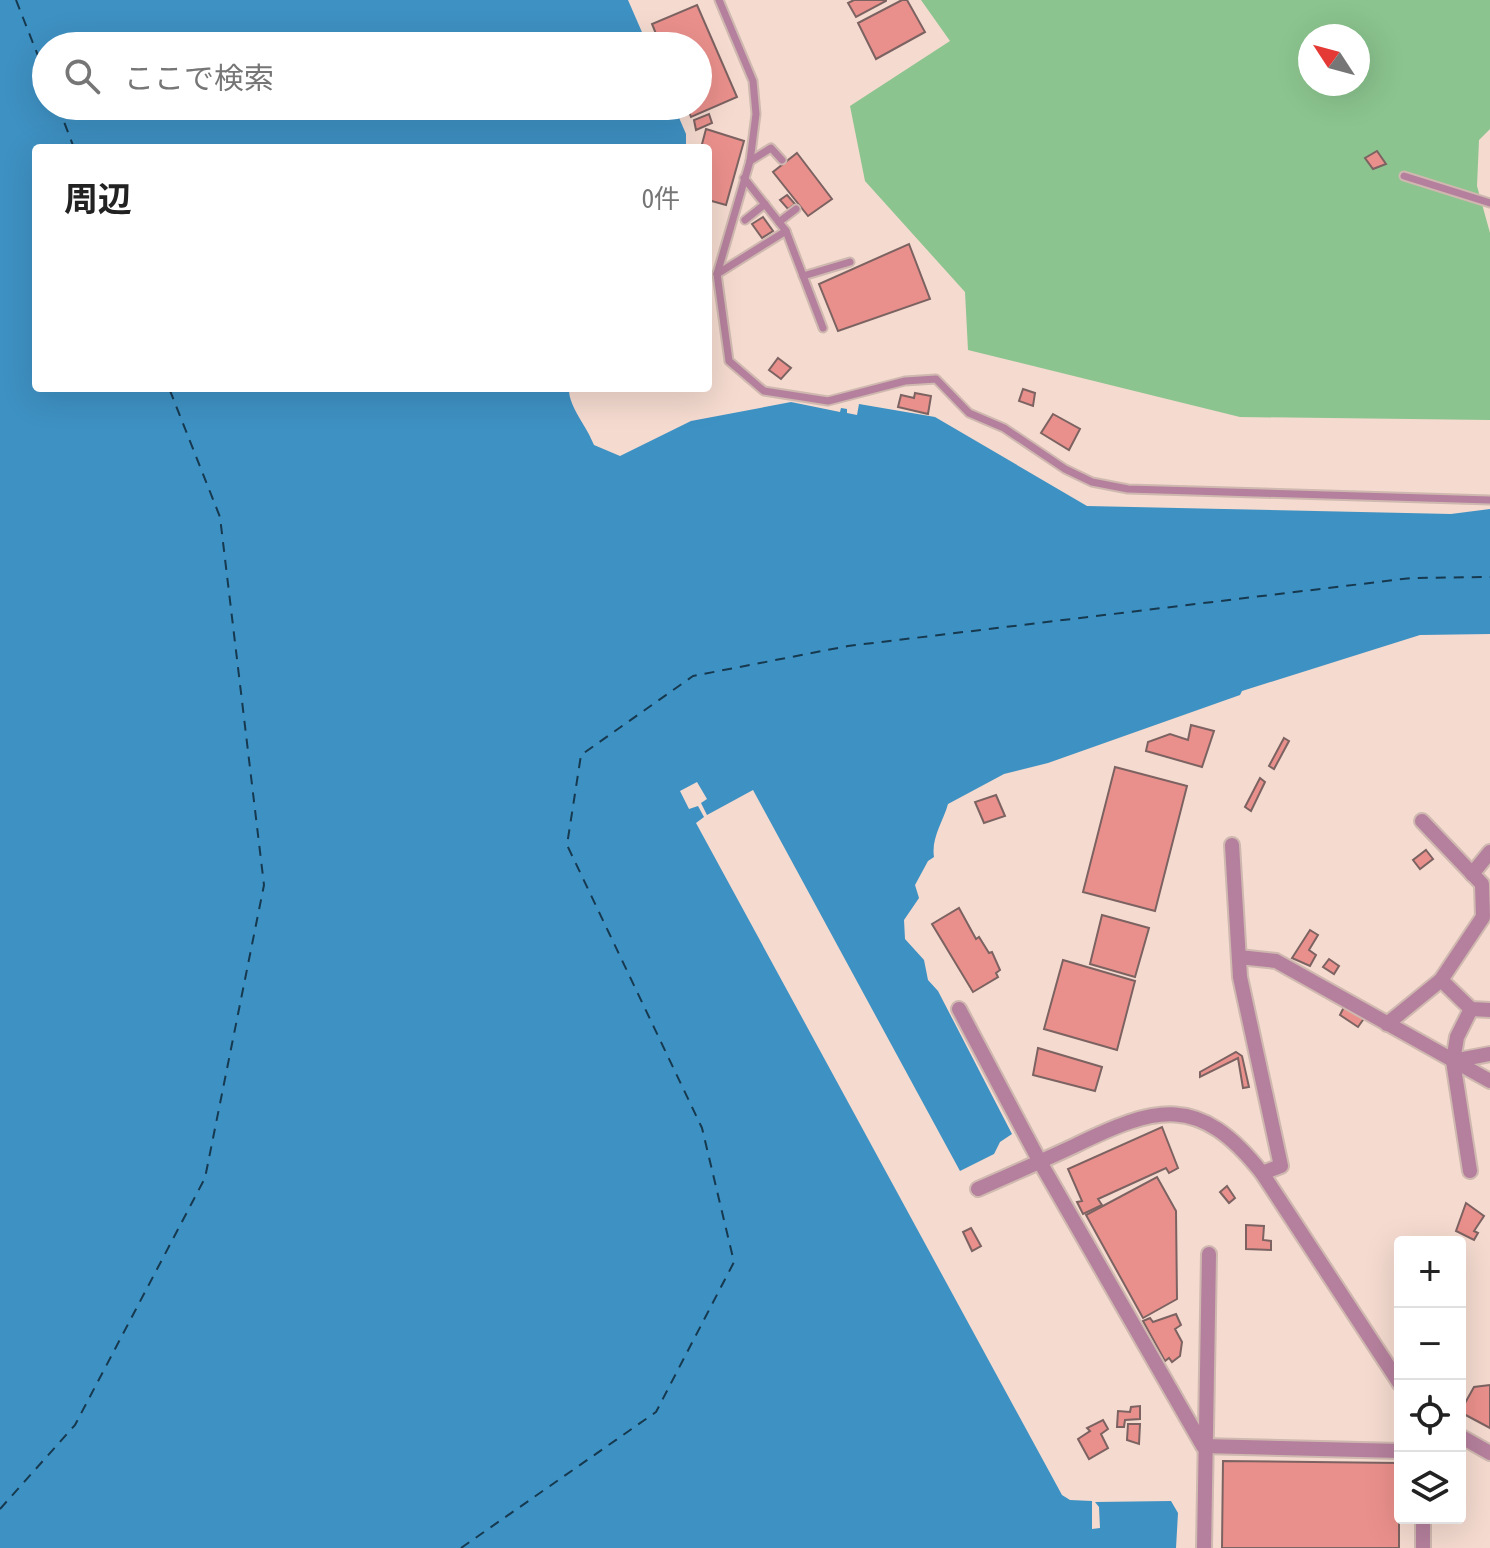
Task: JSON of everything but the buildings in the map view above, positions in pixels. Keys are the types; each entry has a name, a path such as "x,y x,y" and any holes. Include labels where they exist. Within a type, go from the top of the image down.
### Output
{"street":[{"path":"1387,1024 1441,980 1483,917 1482,884 1422,821"},
{"path":"1232,845 1240,977 1281,1166 1262,1173"},
{"path":"1472,874 1490,852"},
{"path":"1239,957 1276,961 1490,1081"},
{"path":"1441,980 1471,1009 1490,1010"},
{"path":"959,1009 1040,1162 1203,1446"},
{"path":"1470,1171 1453,1061 1457,1037 1471,1009"},
{"path":"1453,1061 1490,1054"},
{"path":"978,1189 1127,1120 1162,1112 1199,1120 1243,1149 1262,1173 1397,1380"},
{"path":"1204,1548 1203,1446 1209,1254"},
{"path":"1466,1439 1490,1453"},
{"path":"1203,1446 1394,1451"},
{"path":"1423,1524 1423,1548"}],"lane":[{"path":"719,0 753,81 756,114 750,161 717,274 729,361 764,391 828,401 905,381 936,379 969,413 1004,428 1065,469 1092,482 1128,489 1490,500"},
{"path":"750,161 771,148 782,160"},
{"path":"1404,176 1490,203"},
{"path":"744,178 786,231 823,328"},
{"path":"745,220 765,204"},
{"path":"779,222 796,209"},
{"path":"717,274 786,231"},
{"path":"803,276 850,262"}],"green space":[{"path":"921,0 1490,0 1490,129 1479,140 1477,186 1490,233 1490,420 1240,417 968,350 965,292 865,181 850,106 950,41"}],"water":[{"path":"0,0 628,0 642,32 32,32 32,120 680,120 686,134 686,144 32,144 32,392 570,392 594,445 620,456 691,421 791,402 840,412 841,408 847,409 847,413 857,415 859,404 935,417 1087,506 1451,514 1490,509 1490,634 1420,635 1242,691 1240,695 1048,763 1004,774 948,804 936,837 934,857 928,861 915,885 919,898 904,920 905,939 924,960 928,980 938,991 1012,1134 1000,1142 994,1154 960,1171 753,790 707,815 701,803 707,799 697,782 680,791 689,809 698,806 704,817 696,823 1062,1495 1070,1500 1092,1501 1092,1529 1100,1528 1099,1507 1095,1502 1171,1501 1178,1513 1176,1548 0,1548"}],"ferry route":[{"path":"16,0 32,41"},
{"path":"63,120 72,144"},
{"path":"0,1509 75,1425 205,1178 264,885 220,517 171,392"},
{"path":"461,1548 656,1412 734,1262 702,1128 567,845 581,755 693,676 848,646 1411,578 1490,577"}]}
